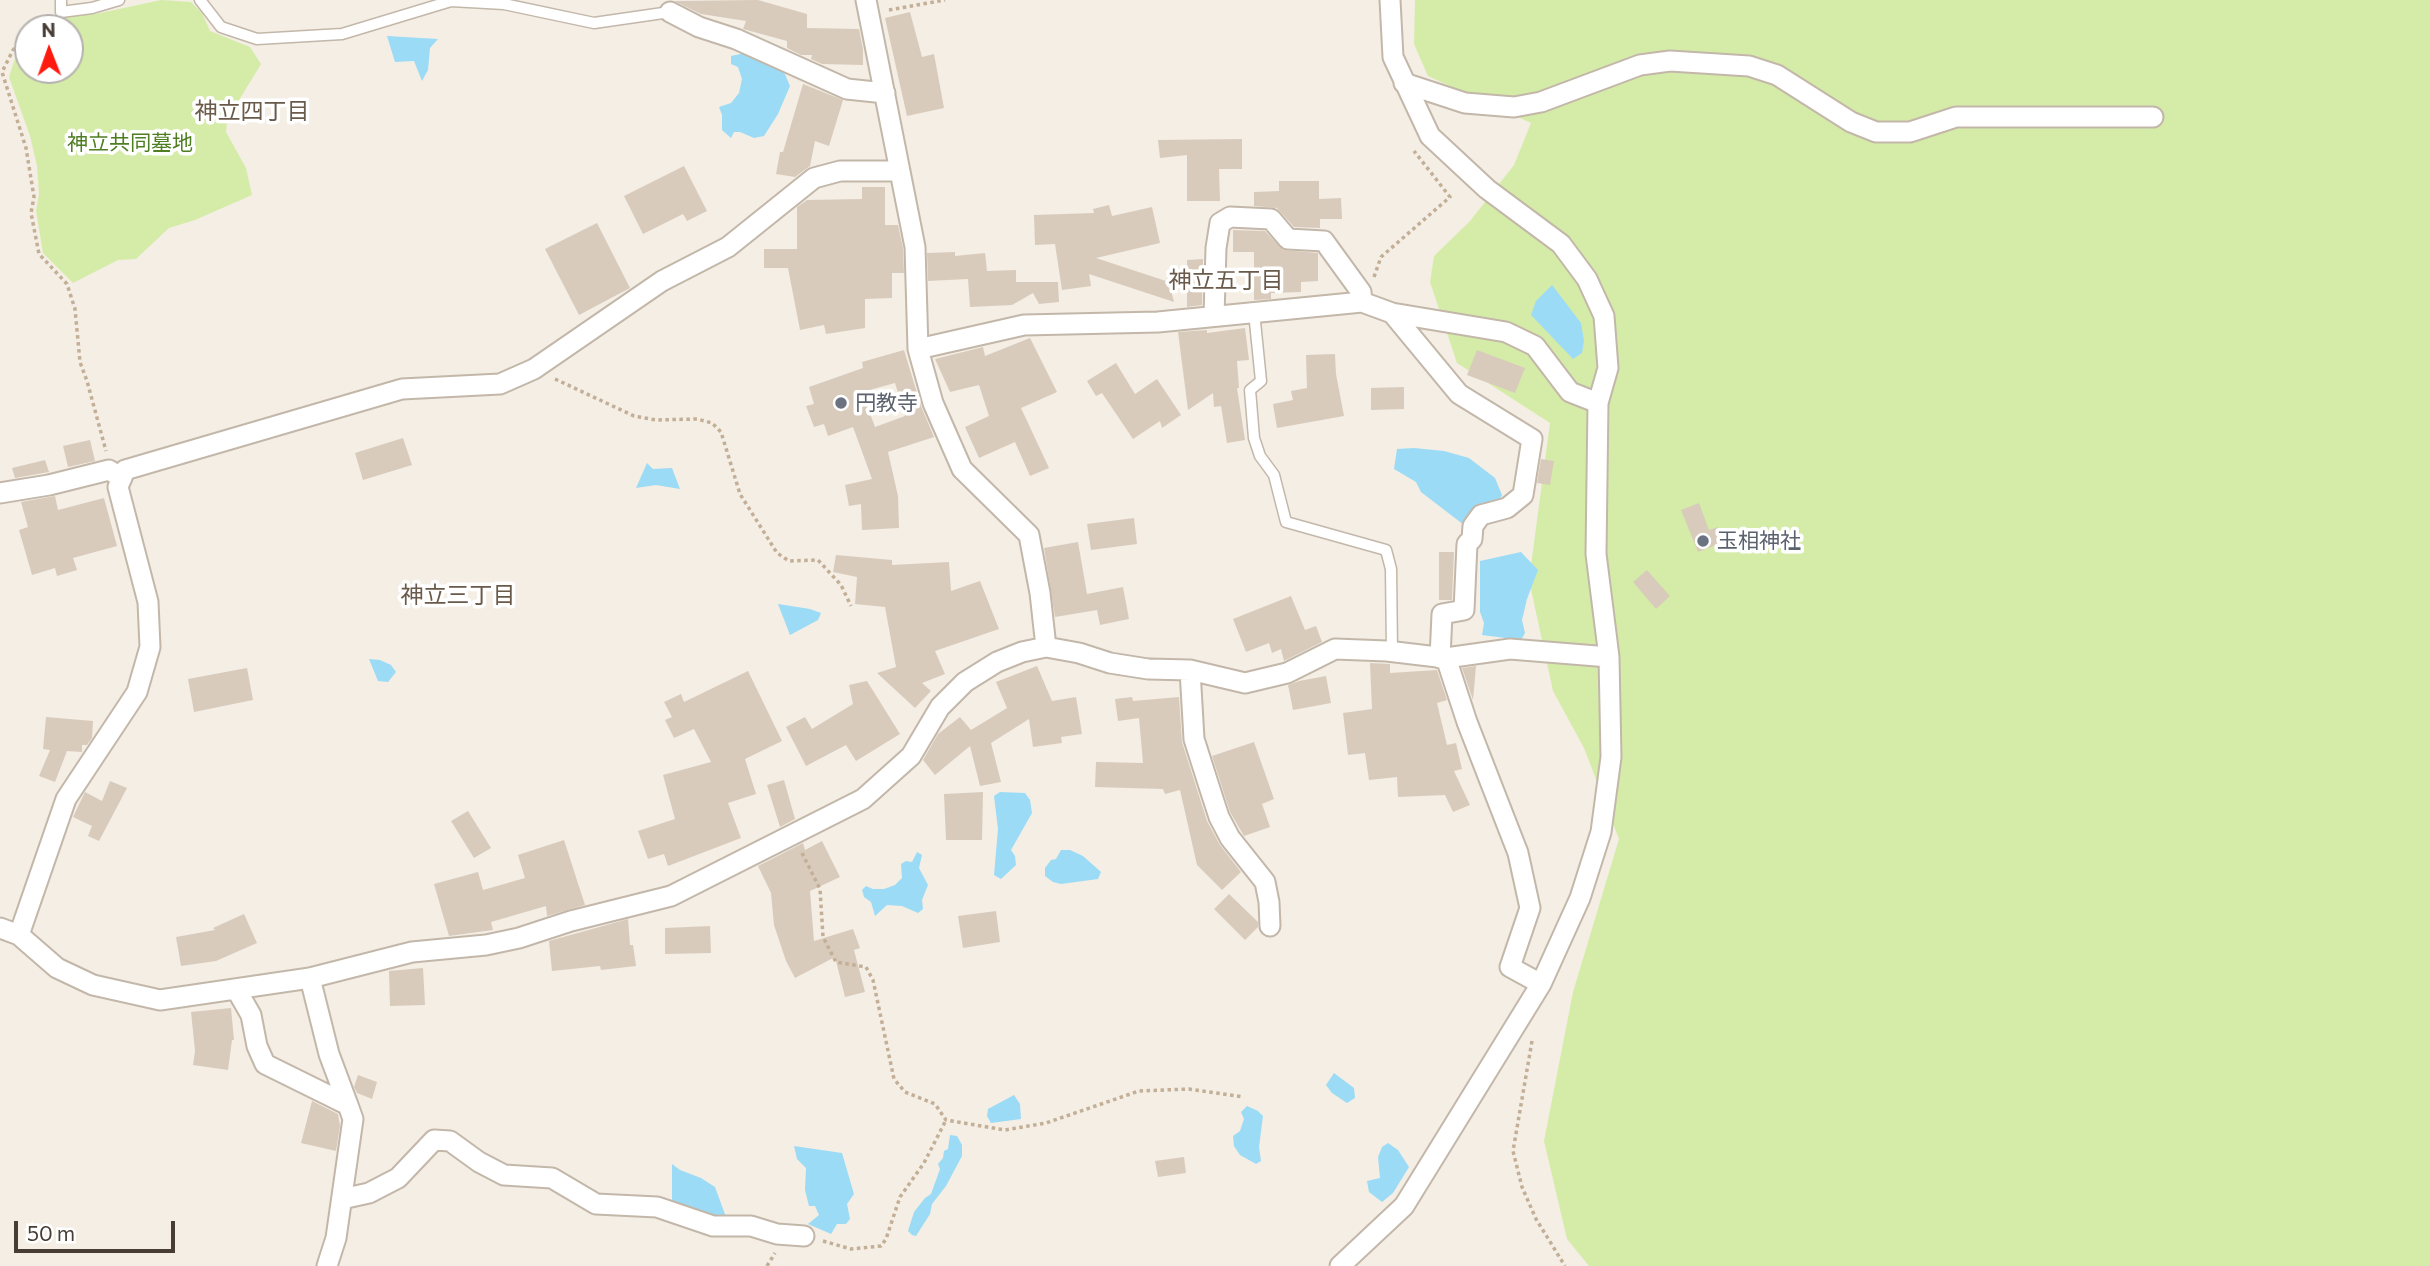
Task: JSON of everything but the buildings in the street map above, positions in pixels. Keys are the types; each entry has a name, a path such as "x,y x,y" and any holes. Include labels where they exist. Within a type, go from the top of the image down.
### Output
{"street":[{"path":"1340,1266 1404,1206 1541,984 1580,898 1601,832 1611,757 1609,657 1596,554 1598,403 1608,368 1604,316 1587,279 1561,244 1487,189 1430,135 1393,57 1390,0"},
{"path":"868,7 915,247 918,349 933,403 962,469 1029,535 1040,593 1046,647"},
{"path":"670,12 699,27 736,39 847,89 885,93"},
{"path":"1404,83 1465,103 1514,107 1541,102 1640,65 1670,61 1749,66 1777,75 1851,122 1875,132 1910,132 1956,117 2152,117"},
{"path":"0,493 116,474 402,389 500,384 534,369 662,281 728,247 814,178 840,171 900,171"},
{"path":"1214,316 1216,248 1220,223 1230,217 1271,219 1288,239 1324,241 1362,297 1392,313 1506,332 1535,346 1570,392 1598,403"},
{"path":"918,349 1024,325 1158,322 1362,297"},
{"path":"1392,313 1459,394 1532,439 1523,495 1507,508 1481,515 1473,526 1472,539 1467,544 1464,610 1442,614 1443,658 1518,853 1530,908 1510,967 1541,984"},
{"path":"19,935 66,799 137,692 150,647 148,602 116,474"},
{"path":"0,928 19,935 57,968 93,985 160,1000 310,978 412,952 486,945 519,938 571,920 671,896 863,799 911,756 940,707 965,682 997,662 1022,652 1046,647 1079,653 1110,663 1148,669 1190,670 1245,683 1287,674 1335,649 1443,658 1510,649 1609,657"},
{"path":"1190,670 1194,739 1204,772 1219,817 1230,838 1265,882 1270,926"},
{"path":"310,978 329,1054 353,1119 336,1238 327,1266"},
{"path":"236,989 251,1015 257,1046 265,1064 348,1105"},
{"path":"342,1199 369,1193 398,1178 433,1140 450,1141 479,1162 504,1175 552,1178 596,1204 657,1207 713,1226 751,1226 776,1234 804,1236"}],"lane":[{"path":"61,0 61,12 92,8 119,0"},
{"path":"200,0 220,27 257,39 342,34 451,1 504,4 594,23 670,12"},
{"path":"1254,312 1261,381 1250,390 1254,439 1261,456 1274,475 1286,522 1386,550 1391,569 1392,652"}],"path":[{"path":"868,7 945,0"},
{"path":"14,49 2,72 26,148 34,197 31,213 39,254 67,284 75,309 80,362 116,474"},
{"path":"1362,297 1373,280 1381,257 1450,197 1411,147"},
{"path":"534,369 634,415 656,420 697,419 712,423 721,432 740,494 776,554 789,561 818,560 841,585 851,606"},
{"path":"793,833 820,889 823,937 836,962 866,967 873,980 894,1079 905,1093 935,1104 946,1120 1005,1130 1046,1123 1139,1091 1189,1089 1244,1097"},
{"path":"1533,1036 1513,1151 1522,1187 1536,1219 1565,1266"},
{"path":"767,1266 776,1250 804,1236 851,1249 881,1245 886,1239 900,1197 924,1163 946,1120"}],"green space":[{"name":"神立共同墓地","path":"161,0 191,2 202,13 210,31 250,47 261,64 227,120 226,132 246,168 252,195 195,220 169,228 136,259 118,260 73,283 43,253 36,211 39,194 37,166 30,136 9,77 14,61 14,84 84,84 84,15"},
{"path":"1415,0 2430,0 2430,1266 1589,1266 1567,1239 1544,1141 1573,992 1619,839 1584,748 1553,691 1529,580 1550,423 1457,363 1430,282 1434,256 1470,221 1514,165 1531,123 1428,76 1414,44"}],"water":[{"path":"387,36 438,39 430,48 428,70 422,81 414,61 395,62"},
{"path":"745,53 784,72 790,86 778,114 764,136 754,138 734,132 731,138 722,130 719,107 731,103 739,93 742,79 738,67 731,64 731,56"},
{"path":"1552,285 1581,323 1584,341 1582,353 1573,359 1531,315 1536,301"},
{"path":"1397,449 1444,451 1469,458 1495,478 1502,495 1498,504 1464,525 1421,492 1416,482 1394,469"},
{"path":"647,463 653,469 672,468 680,489 656,485 636,488"},
{"path":"1521,552 1538,570 1522,620 1525,633 1521,640 1482,635 1484,623 1480,612 1480,561"},
{"path":"778,604 821,613 818,620 790,635"},
{"path":"369,659 391,665 396,672 388,682 378,681"},
{"path":"1000,792 1025,793 1030,800 1032,813 1011,850 1016,865 1001,879 994,875 998,829 994,796"},
{"path":"1061,850 1070,850 1083,856 1101,872 1098,879 1061,884 1045,876 1045,868 1051,860 1056,859"},
{"path":"917,852 922,855 919,868 928,885 922,900 923,909 918,913 902,906 887,905 875,916 871,902 864,897 862,890 866,886 884,889 895,885 902,878 901,864 912,862"},
{"path":"1334,1073 1354,1088 1355,1098 1347,1103 1332,1093 1326,1085"},
{"path":"1014,1095 1020,1104 1021,1119 991,1123 987,1116 988,1109"},
{"path":"1247,1106 1263,1116 1259,1147 1261,1161 1256,1164 1240,1155 1234,1146 1233,1136 1240,1131 1244,1119 1241,1112"},
{"path":"950,1135 957,1136 962,1145 962,1156 946,1186 932,1204 930,1214 916,1236 912,1235 908,1231 914,1212 931,1194 940,1169 938,1164 944,1151 948,1149"},
{"path":"1388,1143 1398,1150 1409,1167 1393,1193 1382,1202 1369,1192 1367,1181 1380,1178 1378,1157 1382,1147"},
{"path":"794,1146 842,1153 854,1194 847,1204 850,1219 846,1224 837,1224 831,1234 808,1224 819,1215 815,1206 809,1206 805,1190 806,1168 797,1159"},
{"path":"672,1164 715,1187 726,1217 724,1222 672,1203"}],"place":[{"name":"円教寺","path":"841,403"},
{"name":"玉相神社","path":"1703,541"}],"district":[{"name":"神立四丁目","path":"252,111"},
{"name":"神立五丁目","path":"1226,280"},
{"name":"神立三丁目","path":"458,595"}]}
